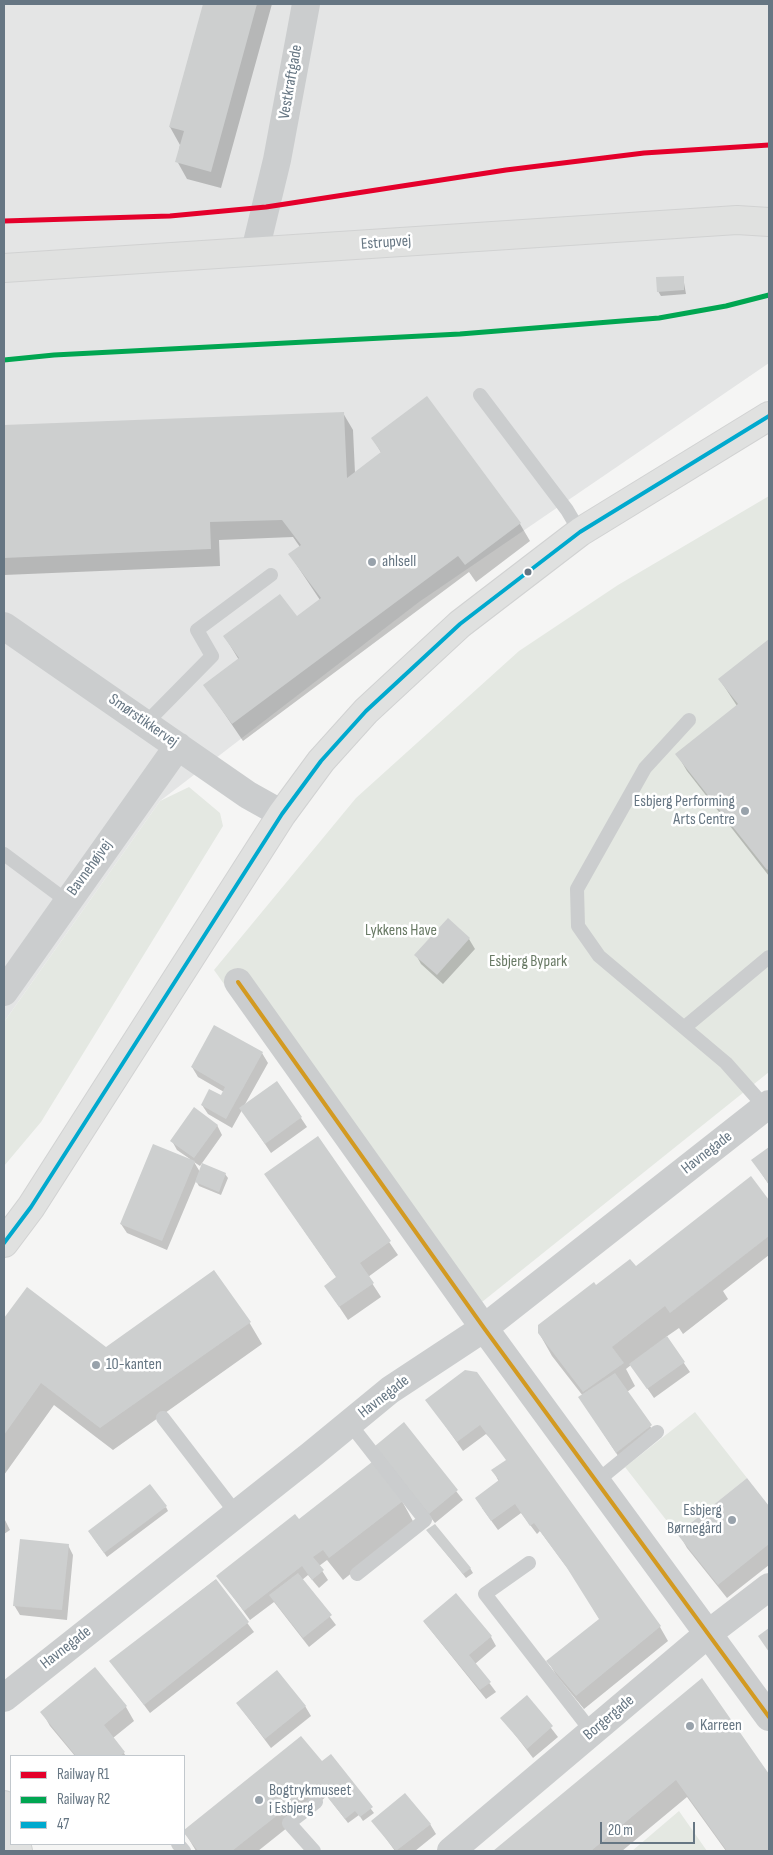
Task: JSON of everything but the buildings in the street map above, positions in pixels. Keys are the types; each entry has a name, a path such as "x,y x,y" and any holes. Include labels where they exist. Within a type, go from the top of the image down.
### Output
{"main road":[{"name":"Estrupvej","path":"5,264 255,251 737,220 769,222"},
{"path":"4,1243 31,1207 282,814 321,761 366,711 460,624 580,532 769,416"},
{"path":"4,1805 10,1825"}],"street":[{"name":"Vestkraftgade","path":"255,251 277,160 306,4"},
{"name":"Smørstikkervej","path":"4,626 248,795 282,814"},
{"name":"Bavnehøjvej","path":"4,992 178,746"},
{"path":"238,982 484,1328 769,1717"},
{"name":"Havnegade","path":"4,1698 350,1424 390,1390 484,1328 767,1105"},
{"name":"Borgergade","path":"451,1851 709,1633 769,1587"}],"lane":[{"path":"480,395 567,510 580,532"},
{"path":"146,723 212,656 197,630 271,575"},
{"path":"689,720 645,768 577,889 578,926 599,956 726,1063 767,1105"},
{"path":"4,854 67,901"},
{"path":"684,1027 769,957"},
{"path":"163,1418 236,1513"},
{"path":"350,1424 425,1520 357,1574"},
{"path":"597,1481 657,1432"},
{"path":"529,1563 485,1594 592,1732"},
{"path":"314,1851 289,1822 316,1802"}],"shaded area":[{"path":"4,4 769,4 769,363 419,602 160,801 4,1022"}],"green space":[{"name":"Esbjerg Bypark","path":"769,496 769,1072 462,1318 214,970 356,798 519,651 618,585"},
{"path":"189,787 220,813 223,826 41,1122 4,1166 4,1022 160,801"},
{"path":"695,1412 747,1478 677,1534 625,1467"},
{"path":"679,1811 707,1851 632,1851"}],"rail line":[{"name":"R1","path":"4,221 170,216 266,207 506,170 644,153 769,145"},
{"name":"R2","path":"4,360 54,355 460,334 659,318 726,306 769,295"}],"transit line":[{"name":"47","path":"4,1243 31,1207 282,814 321,761 366,711 460,624 580,532 769,416"},
{"path":"238,982 484,1328 769,1717"}],"place":[{"name":"ahlsell","path":"372,562"},
{"name":"Esbjerg Performing Arts Centre","path":"745,811"},
{"name":"10-kanten","path":"96,1365"},
{"name":"Esbjerg Børnegård","path":"732,1520"},
{"name":"Karreen","path":"690,1726"},
{"name":"Bogtrykmuseet i Esbjerg","path":"259,1800"}],"park label":[{"name":"Lykkens Have","path":"401,931"}]}
